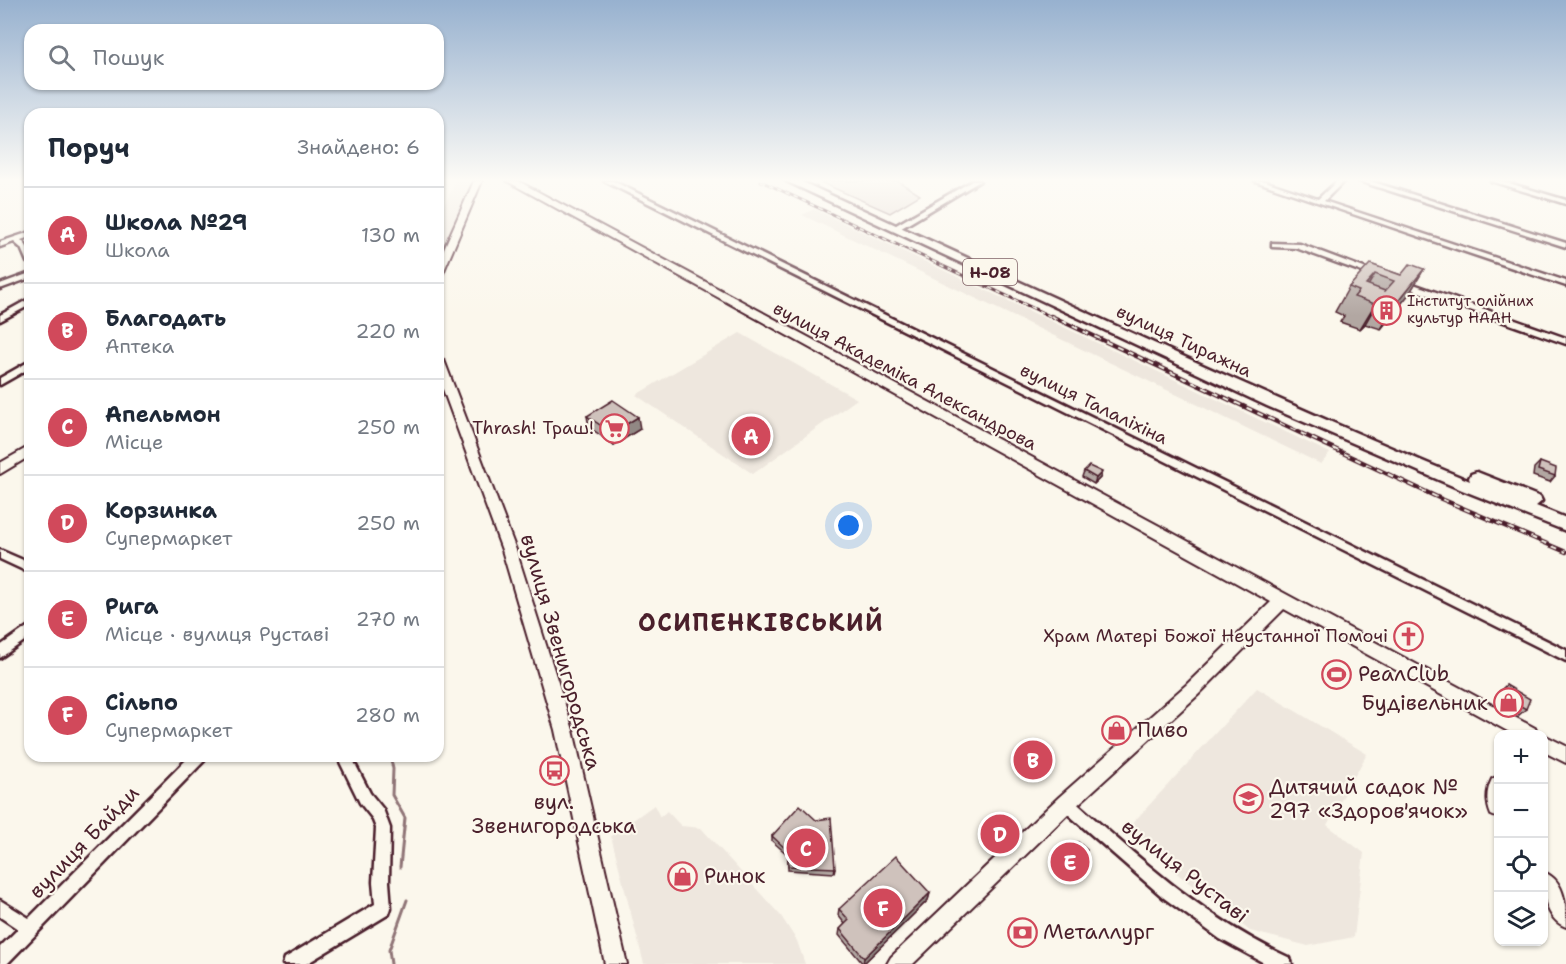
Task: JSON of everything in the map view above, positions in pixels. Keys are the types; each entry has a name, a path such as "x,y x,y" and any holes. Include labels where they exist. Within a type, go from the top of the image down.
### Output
{"main road":[{"name":"вулиця Тиражна","path":"898,226 1357,428 1566,513"},
{"name":"вулиця Тиражна","path":"898,226 1276,404 1484,493 1566,525"}],"street":[{"path":"444,259 458,226"},
{"name":"вулиця Академіка Александрова","path":"594,226 1283,600 1510,730"},
{"name":"вулиця Талаліхіна","path":"698,226 1566,656"},
{"path":"1393,226 1566,284"},
{"path":"1505,226 1566,245"},
{"path":"0,245 24,236"},
{"path":"15,239 24,248"},
{"path":"1275,245 1297,246 1387,277"},
{"path":"0,287 24,277"},
{"path":"1398,281 1566,341"},
{"path":"0,318 24,305"},
{"path":"0,382 24,368"},
{"name":"вулиця Звенигородська","path":"444,376 509,550 564,730 616,964"},
{"path":"0,469 24,456"},
{"path":"0,554 24,565"},
{"path":"898,964 1066,803 1192,690 1283,600"},
{"path":"0,653 24,635"},
{"path":"1548,745 1566,755"},
{"name":"вулиця Байди","path":"0,959 192,762"},
{"path":"291,964 383,908 381,882 383,828 378,814 365,798 347,762"},
{"name":"вулиця Руставі","path":"1066,803 1119,850 1203,918 1255,952 1284,964"},
{"path":"1548,888 1566,917"},
{"path":"0,908 30,927"}],"shaded area":[{"path":"444,226 452,226 444,244"},
{"path":"825,226 850,226 1330,453 1321,464"},
{"path":"740,333 857,399 753,474 636,395"},
{"name":"Дитячий садок № 297 «Здоров'ячок»","path":"1257,688 1367,754 1327,825 1364,853 1354,937 1308,946 1250,931 1179,875 1129,827"},
{"name":"Ринок","path":"654,805 660,817 667,811 681,826 701,828 781,916 797,941 805,964 644,964 611,836"}],"building":[{"path":"1370,264 1401,275 1410,264 1424,269 1396,304 1380,298 1375,304 1354,297 1359,291 1349,287","holes":["1375,274 1394,281 1385,291 1366,284"]},
{"path":"613,400 638,417 612,433 587,416"},
{"path":"1540,462 1556,468 1555,476 1538,470"},
{"path":"1089,466 1102,472 1096,478 1084,471"},
{"path":"1506,685 1530,699 1526,709 1501,695"},
{"path":"800,805 816,820 831,818 835,868 788,866 788,851 772,836"},
{"path":"1078,842 1087,850 1071,867 1062,859"},
{"path":"896,856 930,893 864,958 840,929 849,920 839,909"}],"waterway":[{"path":"391,762 392,795 405,818 400,867"},
{"path":"391,964 389,950 407,900"}],"railway":[{"path":"857,226 1054,318"},
{"path":"1051,316 1439,498 1566,552"}],"place":[{"name":"Інститут олійних культур НААН","path":"1386,310"},
{"name":"Thrash! Траш!","path":"615,428"},
{"name":"Школа №29","path":"751,436"},
{"name":"Храм Матері Божої Неустанної Помочі","path":"1409,636"},
{"name":"РеалClub","path":"1337,674"},
{"name":"Будівельник","path":"1509,703"},
{"name":"Пиво","path":"1116,730"},
{"name":"Благодать","path":"1033,760"},
{"name":"вул. Звенигородська","path":"554,771"},
{"name":"Дитячий садок № 297 «Здоров'ячок»","path":"1248,799"},
{"name":"Корзинка","path":"1000,834"},
{"name":"Апельмон","path":"806,848"},
{"name":"Рига","path":"1070,862"},
{"name":"Ринок","path":"683,876"},
{"name":"Сільпо","path":"883,908"},
{"name":"Металлург","path":"1022,932"}],"district":[{"name":"ОСИПЕНКІВСЬКИЙ","path":"761,623"}]}
